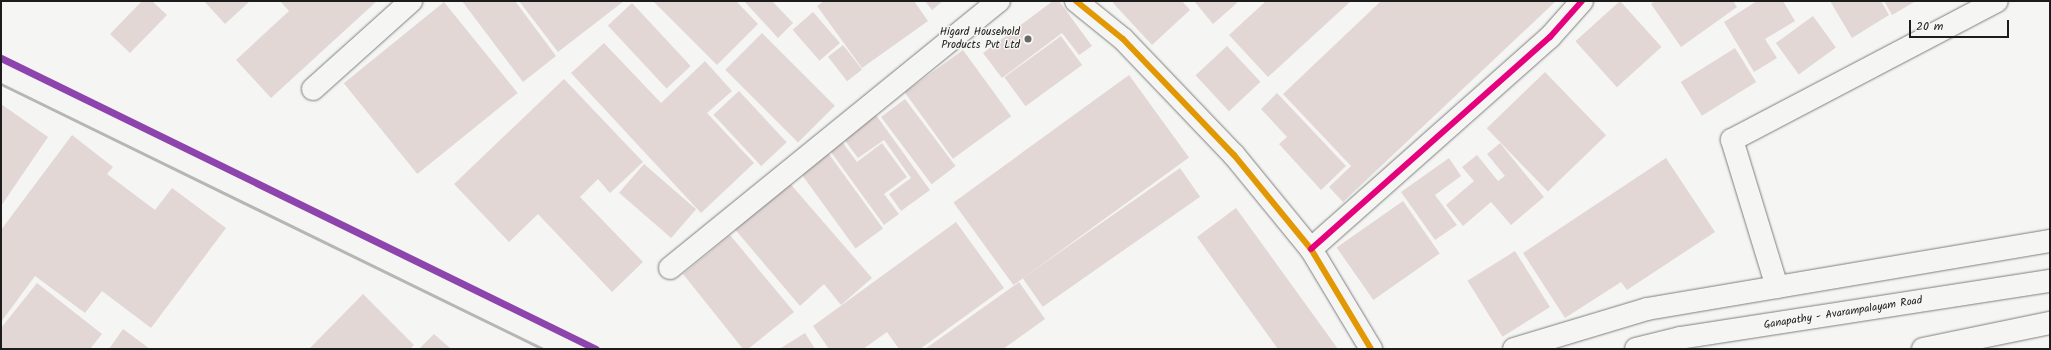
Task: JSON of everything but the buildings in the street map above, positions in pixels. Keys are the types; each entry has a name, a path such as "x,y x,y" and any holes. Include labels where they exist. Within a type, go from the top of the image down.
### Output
{"street":[{"path":"313,89 410,1"},
{"path":"670,268 999,1"},
{"path":"1076,1 1123,39 1229,150 1311,249 1372,349"},
{"path":"1311,249 1550,36 1582,1"},
{"path":"1777,286 1732,140 1997,1"},
{"path":"1514,349 1647,309 2050,241"},
{"name":"Ganapathy - Avarampalayam Road","path":"1636,349 1680,338 2050,281"},
{"path":"1923,349 2050,323"}],"railway":[{"path":"1,84 543,349"}],"transit line":[{"path":"1076,1 1123,39 1234,155 1311,249 1371,349"},
{"path":"1311,249 1550,37 1582,1"},
{"path":"1,58 596,349"}],"place":[{"name":"Higard Household Products Pvt Ltd","path":"1028,39"}]}
